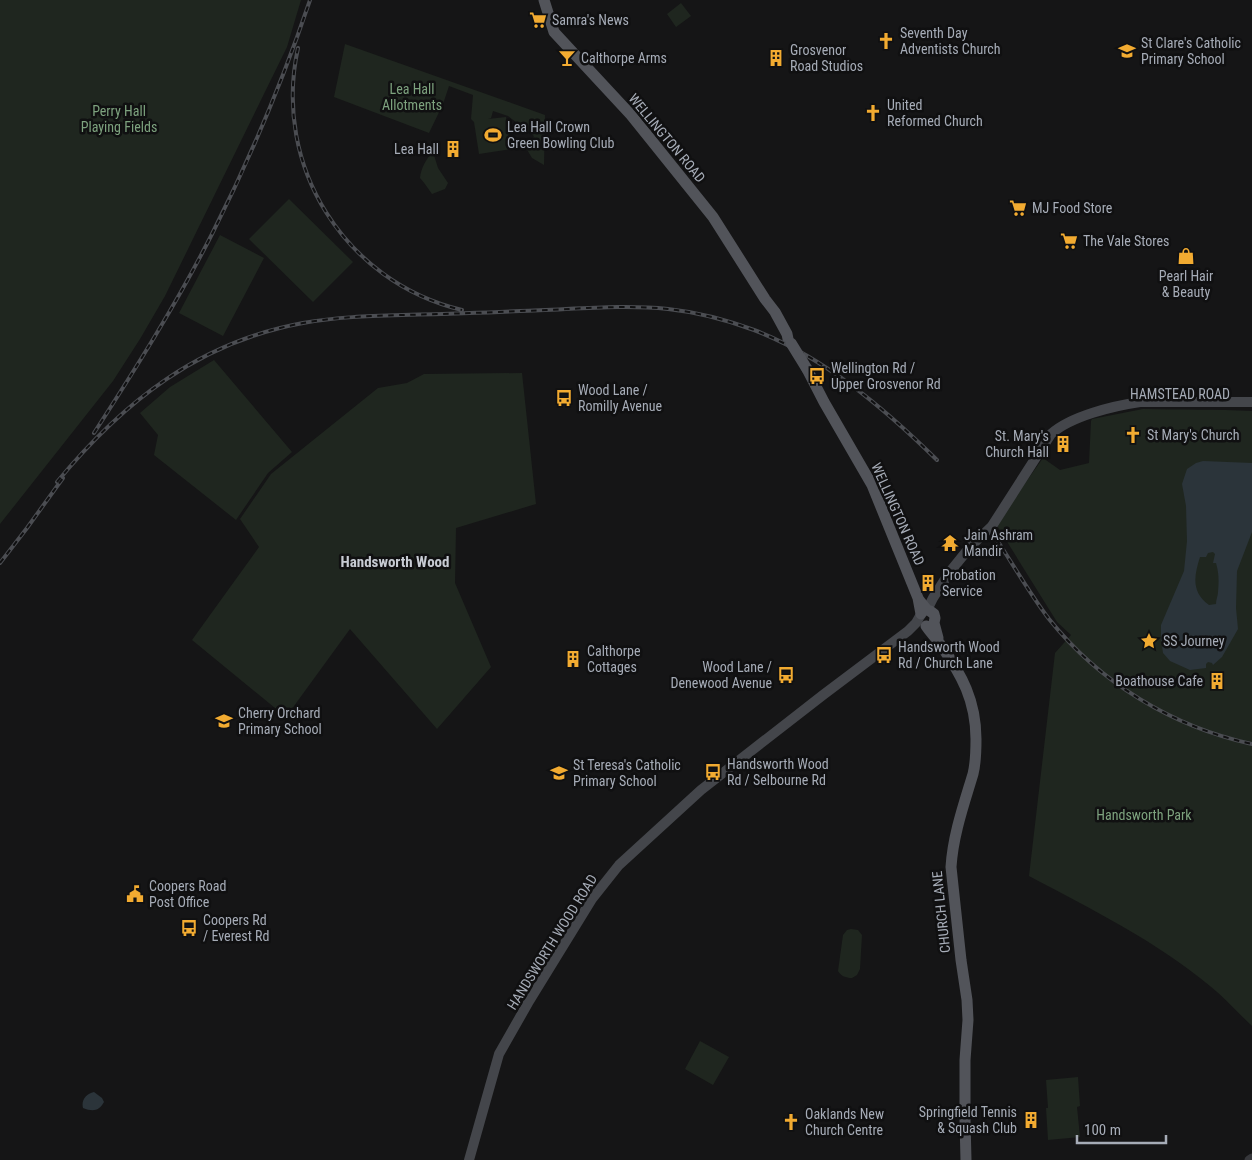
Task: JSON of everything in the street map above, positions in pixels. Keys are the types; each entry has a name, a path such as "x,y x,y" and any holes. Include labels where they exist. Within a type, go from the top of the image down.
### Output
{"main road":[{"name":"WELLINGTON ROAD","path":"544,0 554,32 631,116 713,217 765,299 783,335 790,342 807,369 872,485 927,619"},
{"name":"HAMSTEAD ROAD","path":"927,619 933,598 949,573 970,547 992,526 1051,434 1057,429 1088,414 1126,404 1150,401 1252,402"},
{"name":"HAMSTEAD ROAD","path":"1109,409 1141,406 1252,407"},
{"name":"HANDSWORTH WOOD ROAD","path":"469,1160 499,1054 592,899 619,866 701,790 823,695 908,631 927,619"},
{"name":"CHURCH LANE","path":"927,619 968,690 976,727 975,762 960,818 951,867 967,1000 966,1160"}],"green space":[{"name":"Perry Hall Playing Fields","path":"0,0 301,0 287,47 165,296 113,381 0,524"},
{"path":"681,3 691,16 676,27 667,14"},
{"name":"Lea Hall Allotments","path":"345,44 545,115 544,165 532,158 526,148 534,136 508,116 493,111 491,118 488,119 506,117 511,149 479,154 474,122 471,119 473,95 449,86 443,104 429,133 334,97"},
{"path":"433,152 438,168 448,183 445,189 432,194 420,178 424,164"},
{"path":"289,199 353,262 313,302 249,239"},
{"path":"220,235 264,258 223,336 179,313"},
{"path":"214,360 292,452 268,473 236,520 154,455 158,435 140,413 170,387"},
{"path":"522,373 536,504 456,528 455,583 491,667 437,729 350,629 286,717 192,640 259,547 240,519 271,474 378,388 407,383 424,374"},
{"name":"Handsworth Park","path":"1143,409 1252,411 1252,1026 1216,991 1168,954 1122,926 1029,876 1055,653 1071,635 1057,622 996,524 1043,458 1060,470 1089,463 1092,419"},
{"path":"847,930 858,930 862,935 860,969 857,975 848,978 838,971 843,935"},
{"path":"700,1041 729,1057 713,1085 685,1069"},
{"path":"1078,1077 1080,1106 1077,1107 1080,1137 1048,1140 1046,1080"}],"shaded area":[{"path":"1203,461 1252,463 1252,532 1237,571 1236,608 1238,629 1222,657 1213,665 1208,662 1206,668 1190,670 1170,661 1163,653 1161,625 1184,571 1187,541 1186,506 1182,484 1187,469","holes":["1213,552 1215,554 1213,563 1216,563 1218,570 1218,593 1216,604 1209,605 1199,595 1195,577 1200,557 1206,557 1208,553"]},
{"path":"94,1092 102,1098 104,1102 102,1105 95,1110 83,1108 85,1098"}],"railway":[{"path":"94,433 156,335 212,234 240,177 265,119 289,60 310,0"},
{"path":"298,48 293,92 296,135 308,175 326,213 352,246 383,274 420,296 462,310"},
{"path":"57,482 109,426 136,402 166,380 197,361 230,345 265,332 303,323 352,317 613,307 668,309 700,314 744,326 780,341 805,354 852,386 896,422 937,460"},
{"path":"0,563 63,478"},
{"path":"997,540 1049,619 1091,663 1115,682 1166,714 1194,726 1252,744"}],"place":[{"name":"Samra's News","path":"538,20"},
{"name":"Seventh Day Adventists Church","path":"886,41"},
{"name":"St Clare's Catholic Primary School","path":"1127,51"},
{"name":"Calthorpe Arms","path":"567,58"},
{"name":"Grosvenor Road Studios","path":"776,58"},
{"name":"United Reformed Church","path":"873,113"},
{"name":"Lea Hall Crown Green Bowling Club","path":"493,135"},
{"name":"Lea Hall","path":"453,149"},
{"name":"MJ Food Store","path":"1018,208"},
{"name":"The Vale Stores","path":"1069,241"},
{"name":"Pearl Hair & Beauty","path":"1186,256"},
{"name":"Wellington Rd / Upper Grosvenor Rd","path":"817,376"},
{"name":"Wood Lane / Romilly Avenue","path":"564,398"},
{"name":"St Mary's Church","path":"1133,435"},
{"name":"St. Mary's Church Hall","path":"1063,444"},
{"name":"Jain Ashram Mandir","path":"950,543"},
{"name":"Probation Service","path":"928,583"},
{"name":"SS Journey","path":"1149,641"},
{"name":"Handsworth Wood Rd / Church Lane","path":"884,655"},
{"name":"Calthorpe Cottages","path":"573,659"},
{"name":"Wood Lane / Denewood Avenue","path":"786,675"},
{"name":"Boathouse Cafe","path":"1217,681"},
{"name":"Cherry Orchard Primary School","path":"224,721"},
{"name":"Handsworth Wood Rd / Selbourne Rd","path":"713,772"},
{"name":"St Teresa's Catholic Primary School","path":"559,773"},
{"name":"Coopers Road Post Office","path":"135,894"},
{"name":"Coopers Rd / Everest Rd","path":"189,928"},
{"name":"Springfield Tennis & Squash Club","path":"1031,1120"},
{"name":"Oaklands New Church Centre","path":"791,1122"}],"district":[{"name":"Handsworth Wood","path":"395,562"}]}
